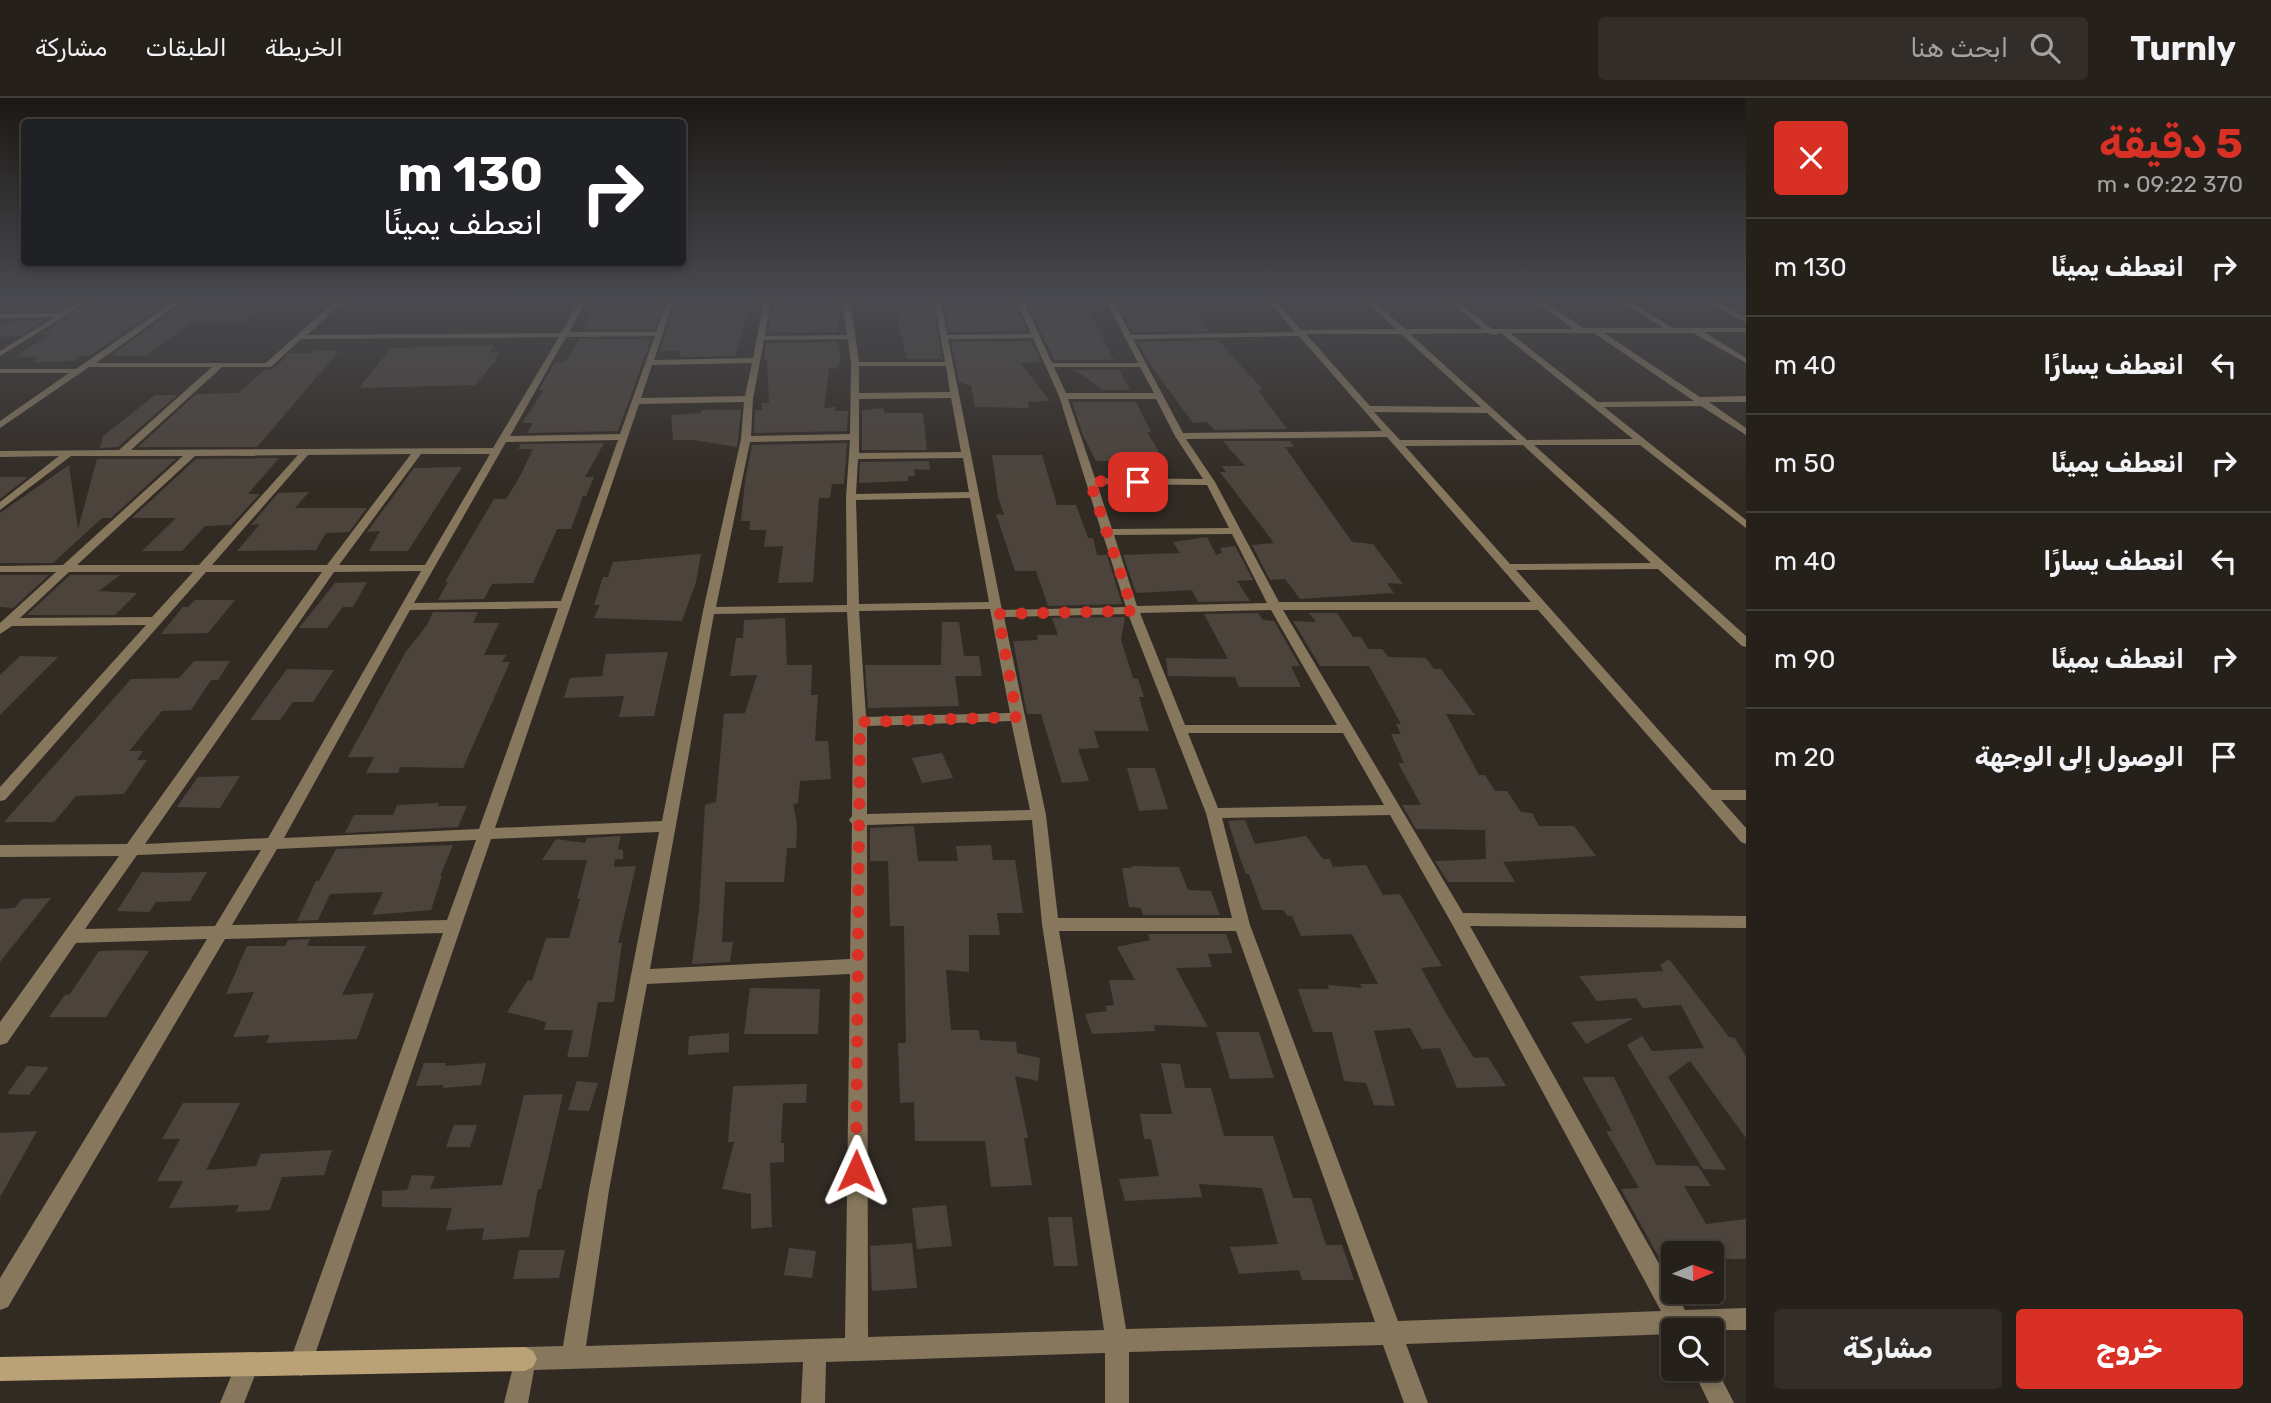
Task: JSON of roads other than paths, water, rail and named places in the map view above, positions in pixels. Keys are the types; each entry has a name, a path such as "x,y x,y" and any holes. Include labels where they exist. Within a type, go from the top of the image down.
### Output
{"street":[{"path":"0,425 93,361"},
{"path":"87,365 268,365 273,361"},
{"path":"0,1299 273,843 549,361"},
{"path":"301,1363 650,363 724,361"},
{"path":"573,1357 599,1190 709,611 746,439 756,361"},
{"path":"854,361 855,437 851,497 853,608 860,722 857,820 860,966 856,1348"},
{"path":"948,361 957,395 1017,717 1039,815 1050,924 1117,1342 1117,1403"},
{"path":"1047,361 1063,396 1105,532 1133,611 1213,813 1242,925 1416,1403"},
{"path":"1139,361 1180,436 1210,482 1276,606 1458,919 1677,1318"},
{"path":"1326,361 1746,838"},
{"path":"1435,361 1746,643"},
{"path":"1540,361 1746,526"},
{"path":"1641,361 1746,432"},
{"path":"855,364 949,365"},
{"path":"121,454 220,365"},
{"path":"1049,365 1141,365"},
{"path":"0,372 78,371"},
{"path":"854,396 957,395"},
{"path":"1063,396 1158,396"},
{"path":"637,401 749,399"},
{"path":"1596,405 1746,400"},
{"path":"1370,409 1489,410"},
{"path":"1180,436 1639,442"},
{"path":"0,454 418,452 624,437"},
{"path":"746,439 855,437"},
{"path":"0,796 306,452"},
{"path":"0,1037 330,569 418,452"},
{"path":"4,626 192,453"},
{"path":"0,507 68,454"},
{"path":"854,456 968,455"},
{"path":"1090,481 1210,482"},
{"path":"851,497 974,495"},
{"path":"1105,532 1234,531"},
{"path":"1509,567 1660,566"},
{"path":"0,569 429,568"},
{"path":"406,607 566,604"},
{"path":"709,611 853,608 1133,611 1276,606 1542,606"},
{"path":"4,626 156,621"},
{"path":"860,722 1017,717"},
{"path":"1181,729 1347,729"},
{"path":"1707,795 1746,795"},
{"path":"1213,813 1394,810"},
{"path":"857,820 1039,815"},
{"path":"0,851 131,850 668,827"},
{"path":"1458,919 1746,922"},
{"path":"1050,924 1242,925"},
{"path":"71,936 453,926"},
{"path":"640,977 860,966"},
{"path":"1724,1321 1746,1319"},
{"path":"0,1369 525,1359 1661,1326"},
{"path":"813,1403 814,1349"},
{"path":"516,1403 525,1359"},
{"path":"232,1403 247,1365"},
{"path":"1711,1381 1722,1403"}]}
